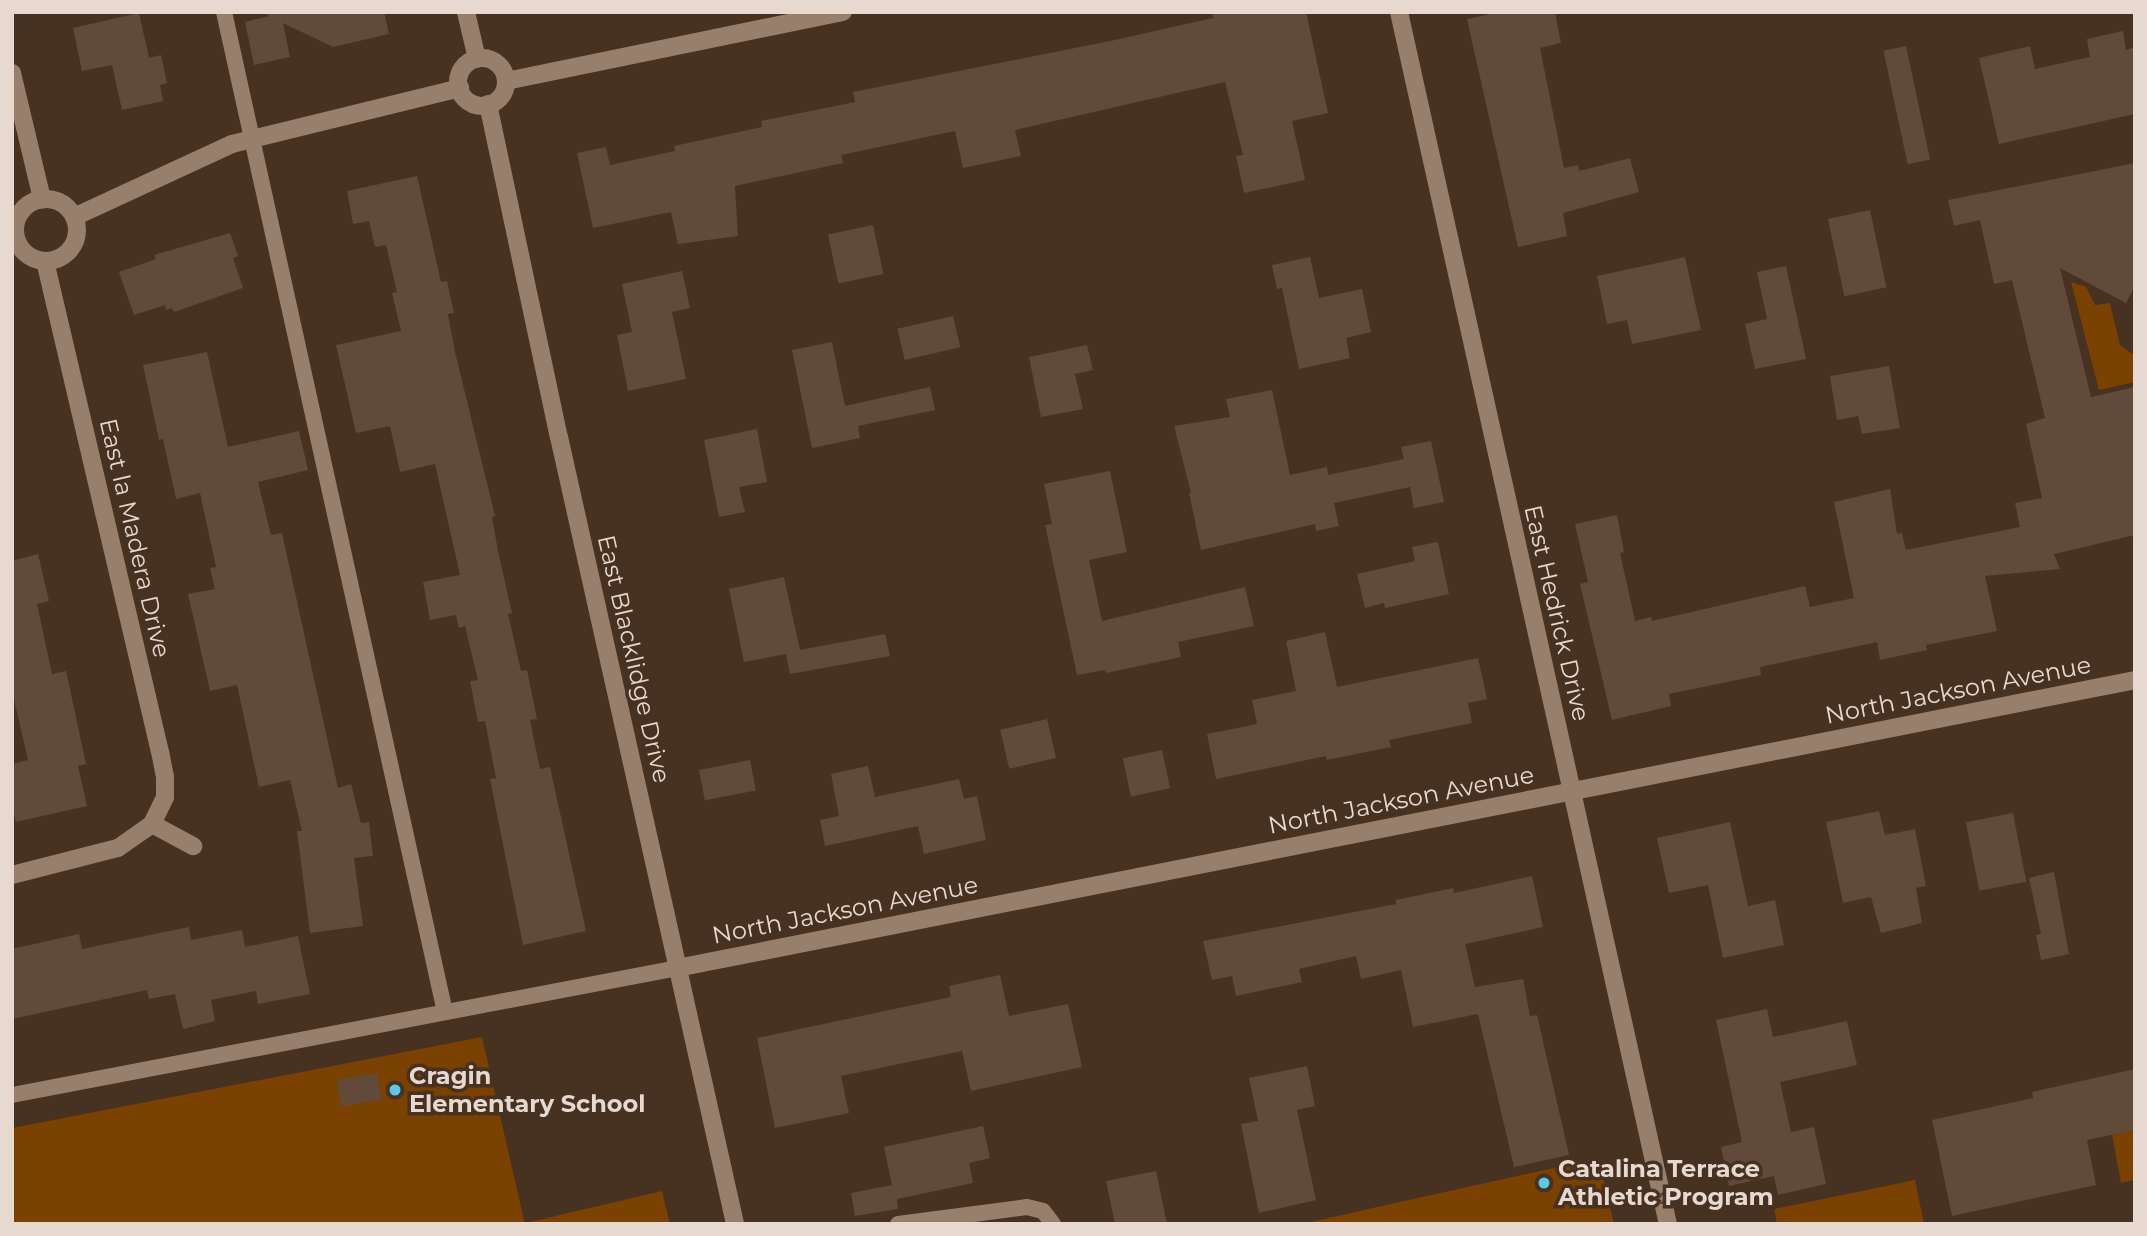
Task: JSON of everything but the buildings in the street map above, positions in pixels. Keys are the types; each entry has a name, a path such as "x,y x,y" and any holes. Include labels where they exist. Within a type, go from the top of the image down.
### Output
{"street":[{"path":"466,12 477,59"},
{"path":"506,80 843,12"},
{"name":"East Hedrick Drive","path":"1399,12 1668,1224"},
{"path":"477,59 491,59 506,80 503,93 488,104 470,102 460,88 462,69 477,59"},
{"path":"12,73 42,199"},
{"path":"74,217 232,144 460,88"},
{"name":"East Blacklidge Drive","path":"488,104 735,1224"},
{"path":"42,199 64,204 74,217 77,232 69,251 60,258 45,261 17,253 17,218 28,204 42,199"},
{"name":"East la Madera Drive","path":"45,261 165,777 164,797 152,824"},
{"name":"North Jackson Avenue","path":"677,968 2135,680"},
{"path":"12,875 118,848 152,824 193,846"}],"lane":[{"path":"224,12 445,1012"},
{"path":"12,1095 677,968"},
{"path":"898,1224 956,1220 1027,1207 1043,1211 1053,1224"}],"shaded area":[{"path":"2071,282 2086,287 2095,305 2110,303 2120,345 2135,356 2135,382 2099,390"},
{"path":"482,1037 525,1224 12,1224 12,1128"},
{"path":"2135,1130 2135,1180 2121,1183 2112,1135"},
{"name":"Catalina Terrace Athletic Program","path":"1599,1158 1614,1224 1303,1224 1368,1209"},
{"path":"1915,1180 1924,1224 1777,1224 1774,1209"},
{"path":"662,1191 670,1224 530,1224 530,1222"}],"place":[{"name":"Cragin Elementary School","path":"395,1090"},
{"name":"Catalina Terrace Athletic Program","path":"1544,1183"}]}
